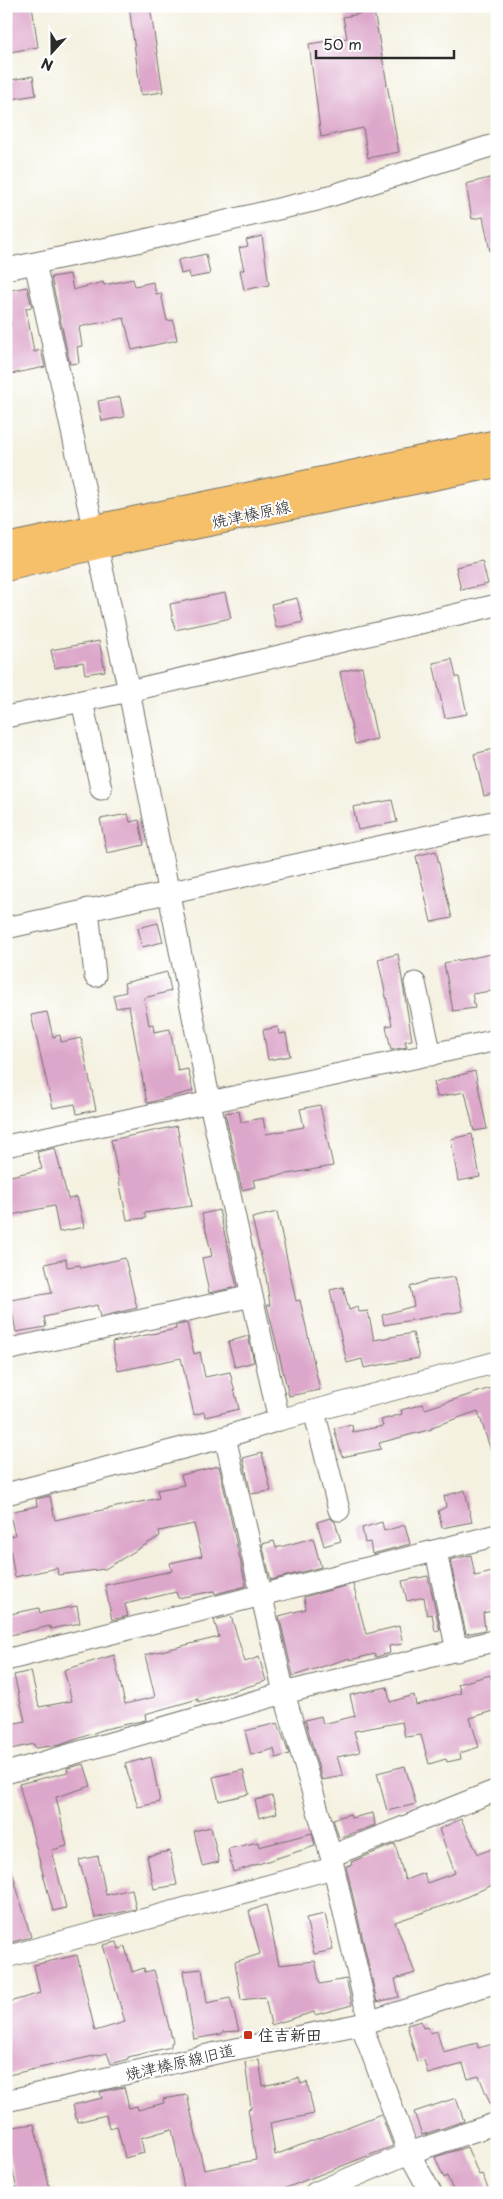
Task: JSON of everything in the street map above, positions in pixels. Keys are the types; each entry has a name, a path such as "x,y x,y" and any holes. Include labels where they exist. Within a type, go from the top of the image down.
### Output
{"main road":[{"name":"焼津榛原線","path":"6,568 94,536 497,443"},
{"name":"焼津榛原線","path":"6,547 94,536 497,464"}],"street":[{"path":"6,269 132,243 317,200 497,144"},
{"path":"35,263 129,691 210,1102 279,1420"},
{"path":"6,716 129,691 497,605"},
{"path":"82,701 101,789"},
{"path":"6,928 497,821"},
{"path":"88,909 95,976"},
{"path":"415,983 431,1054"},
{"path":"6,1146 497,1040"},
{"path":"6,1350 252,1296"},
{"path":"6,1494 225,1438 279,1420 497,1362"},
{"path":"314,1411 339,1510"},
{"path":"225,1438 284,1693 332,1862 365,2023 409,2153 431,2193"},
{"path":"6,1660 497,1535"},
{"path":"436,1552 458,1650"},
{"path":"6,1772 284,1693 497,1640"},
{"path":"6,1957 332,1862 497,1790"},
{"name":"焼津榛原線旧道","path":"6,2101 221,2052 365,2023 497,1982"},
{"path":"315,2193 409,2153 497,2123"}],"building":[{"path":"6,6 32,6 38,47 10,52 6,33"},
{"path":"129,6 150,6 163,92 141,95"},
{"path":"374,11 399,152 368,158 363,128 321,137 309,44 347,38 343,17"},
{"path":"33,76 36,95 6,100 6,81"},
{"path":"497,176 497,251 490,251 483,217 472,219 466,184"},
{"path":"262,236 269,285 244,290 240,270 244,270 239,248 248,246 246,240"},
{"path":"206,254 210,274 190,278 189,272 181,274 178,260"},
{"path":"70,274 73,290 103,282 104,285 133,279 135,286 153,282 156,294 161,293 167,321 173,320 177,340 132,350 124,318 79,327 82,346 77,347 79,363 70,364 51,277"},
{"path":"27,287 32,307 26,308 34,352 41,350 45,367 11,374 6,352 6,327 11,326 6,291"},
{"path":"120,397 124,417 102,421 98,401"},
{"path":"482,561 488,584 461,590 456,567"},
{"path":"225,593 231,618 175,630 170,604"},
{"path":"297,598 303,622 276,628 271,604"},
{"path":"99,641 105,671 85,674 83,662 55,668 51,650"},
{"path":"452,659 456,677 459,677 467,714 445,718 433,663"},
{"path":"362,667 377,739 355,744 340,672"},
{"path":"494,749 497,762 497,793 484,796 474,754"},
{"path":"392,800 397,822 358,830 353,807"},
{"path":"128,814 130,822 139,820 144,845 107,853 100,819"},
{"path":"436,851 452,918 431,922 416,856"},
{"path":"158,923 163,942 142,947 138,928"},
{"path":"398,954 412,1040 405,1041 407,1047 391,1050 386,1026 392,1025 378,959"},
{"path":"492,954 497,990 472,994 475,1008 453,1011 444,963"},
{"path":"167,972 171,991 144,998 149,1025 153,1024 154,1032 170,1029 178,1071 188,1069 193,1091 147,1103 129,1006 116,1008 113,995 126,992 124,983"},
{"path":"47,1012 53,1037 60,1035 61,1042 81,1038 96,1110 77,1114 75,1104 53,1108 31,1015"},
{"path":"278,1027 279,1034 286,1033 290,1056 268,1060 263,1030"},
{"path":"475,1071 487,1129 474,1131 465,1092 437,1097 434,1082"},
{"path":"320,1105 333,1166 253,1180 255,1187 242,1190 225,1113 239,1111 241,1122 263,1118 266,1134 304,1127 300,1109"},
{"path":"177,1126 192,1206 144,1213 146,1218 127,1220 111,1140"},
{"path":"472,1134 480,1177 458,1181 451,1139"},
{"path":"55,1148 68,1199 77,1197 84,1227 59,1232 54,1206 6,1216 6,1177 42,1169 37,1152"},
{"path":"219,1210 237,1287 209,1293 202,1258 212,1256 202,1214"},
{"path":"277,1212 296,1301 300,1300 320,1390 289,1396 267,1305 270,1305 266,1277 252,1218"},
{"path":"125,1258 137,1308 100,1317 97,1305 44,1317 46,1327 16,1332 10,1300 52,1293 45,1264 66,1259 67,1267 80,1265 81,1268"},
{"path":"455,1277 463,1311 384,1325 382,1315 414,1306 410,1287 426,1281"},
{"path":"343,1287 349,1310 357,1307 359,1312 368,1311 374,1340 413,1333 419,1358 364,1368 362,1359 347,1363 330,1290"},
{"path":"187,1323 194,1354 200,1352 205,1377 230,1372 239,1409 205,1417 204,1412 194,1415 181,1358 118,1371 112,1342 176,1329 175,1326"},
{"path":"248,1336 254,1362 235,1367 228,1342"},
{"path":"497,1386 497,1456 493,1457 478,1411 432,1427 432,1429 379,1443 381,1449 342,1457 334,1428 352,1425 353,1432 383,1426 381,1420 402,1414 401,1410 423,1404 425,1409"},
{"path":"262,1453 271,1491 251,1494 243,1458"},
{"path":"219,1466 246,1586 215,1594 214,1591 178,1598 176,1592 125,1604 128,1616 112,1620 105,1585 172,1571 170,1563 202,1556 194,1524 159,1531 160,1536 105,1569 58,1575 57,1568 15,1577 8,1537 15,1535 9,1512 37,1506 36,1499 50,1496 55,1520 159,1498 157,1490 184,1485 181,1475"},
{"path":"465,1490 472,1522 442,1528 438,1511 446,1507 444,1496"},
{"path":"330,1518 335,1522 341,1541 324,1546 317,1522"},
{"path":"382,1522 384,1531 405,1525 410,1544 372,1554 370,1542 365,1543 362,1528"},
{"path":"313,1538 321,1567 271,1580 262,1544 274,1541 276,1548"},
{"path":"471,1555 475,1576 497,1571 497,1610 483,1613 485,1630 466,1634 450,1560"},
{"path":"428,1576 440,1630 435,1631 432,1614 427,1615 424,1597 407,1601 402,1581"},
{"path":"353,1584 366,1634 399,1626 403,1644 389,1646 390,1653 376,1657 375,1654 350,1660 350,1658 293,1676 279,1616 306,1609 304,1597"},
{"path":"77,1606 80,1623 50,1629 50,1626 6,1636 6,1615 39,1608 40,1613"},
{"path":"231,1616 245,1662 259,1657 266,1681 198,1702 198,1699 145,1714 146,1720 105,1729 60,1745 35,1748 34,1744 6,1750 6,1725 25,1721 14,1675 31,1671 39,1707 72,1701 64,1670 114,1655 125,1704 155,1697 145,1655 219,1637 214,1620"},
{"path":"490,1675 497,1696 497,1710 470,1718 479,1747 460,1753 461,1759 447,1762 446,1759 429,1764 421,1735 405,1737 402,1722 354,1731 360,1752 337,1757 343,1776 322,1780 305,1720 321,1716 323,1724 355,1716 350,1695 387,1687 390,1702 414,1695 416,1705 461,1693 458,1684"},
{"path":"278,1723 289,1754 276,1758 274,1749 251,1755 245,1731"},
{"path":"151,1757 160,1802 138,1807 125,1764"},
{"path":"84,1764 91,1786 56,1797 67,1846 52,1850 66,1908 53,1911 19,1784 68,1772 67,1768"},
{"path":"405,1766 416,1804 387,1811 377,1773"},
{"path":"243,1770 249,1794 219,1801 213,1777"},
{"path":"272,1796 277,1813 259,1818 255,1800"},
{"path":"373,1813 375,1825 339,1838 333,1819 350,1814 351,1818"},
{"path":"461,1819 478,1854 497,1847 497,1883 457,1901 395,1922 415,1973 395,1979 399,1997 377,2002 346,1866 352,1865 351,1862 395,1844 405,1880 424,1873 427,1883 455,1873 439,1829"},
{"path":"211,1827 219,1862 202,1866 194,1831"},
{"path":"312,1833 315,1846 233,1872 228,1849 258,1842 259,1847"},
{"path":"170,1851 177,1885 154,1889 147,1856"},
{"path":"98,1856 106,1895 132,1889 136,1909 95,1918 79,1860"},
{"path":"10,1865 31,1937 6,1944 6,1866"},
{"path":"266,1905 279,1965 315,1961 320,1984 346,1979 352,2005 315,2015 314,2012 271,2025 265,1997 241,2000 235,1962 260,1954 249,1911"},
{"path":"325,1914 333,1950 314,1954 306,1918"},
{"path":"117,1942 119,1949 125,1947 132,1972 144,1968 145,1972 154,1970 173,2042 171,2047 128,2057 128,2059 111,2064 107,2053 8,2075 6,2003 40,1993 34,1965 77,1955 95,2031 125,2022 103,1945"},
{"path":"202,1969 207,2003 230,1998 239,2031 222,2032 222,2034 194,2039 183,1971"},
{"path":"421,2021 423,2028 428,2027 430,2033 437,2031 443,2052 477,2043 478,2048 497,2043 497,2111 493,2111 479,2076 468,2079 463,2064 428,2074 424,2060 417,2062 407,2025"},
{"path":"259,2060 263,2086 299,2078 301,2084 307,2082 314,2114 270,2123 275,2155 381,2114 393,2146 273,2193 185,2193 172,2129 141,2138 144,2153 125,2158 117,2126 109,2128 106,2115 77,2122 73,2105 102,2098 100,2092 124,2087 129,2108 137,2106 138,2110 164,2103 163,2099 187,2095 204,2170 256,2160 248,2109 251,2108 245,2062"},
{"path":"456,2098 464,2121 422,2135 414,2112"},
{"path":"34,2124 51,2193 18,2193 6,2144 6,2128"},
{"path":"467,2147 479,2175 482,2174 490,2193 454,2193 447,2176 444,2178 435,2157"}],"place":[{"name":"住吉新田","path":"248,2035"}]}
